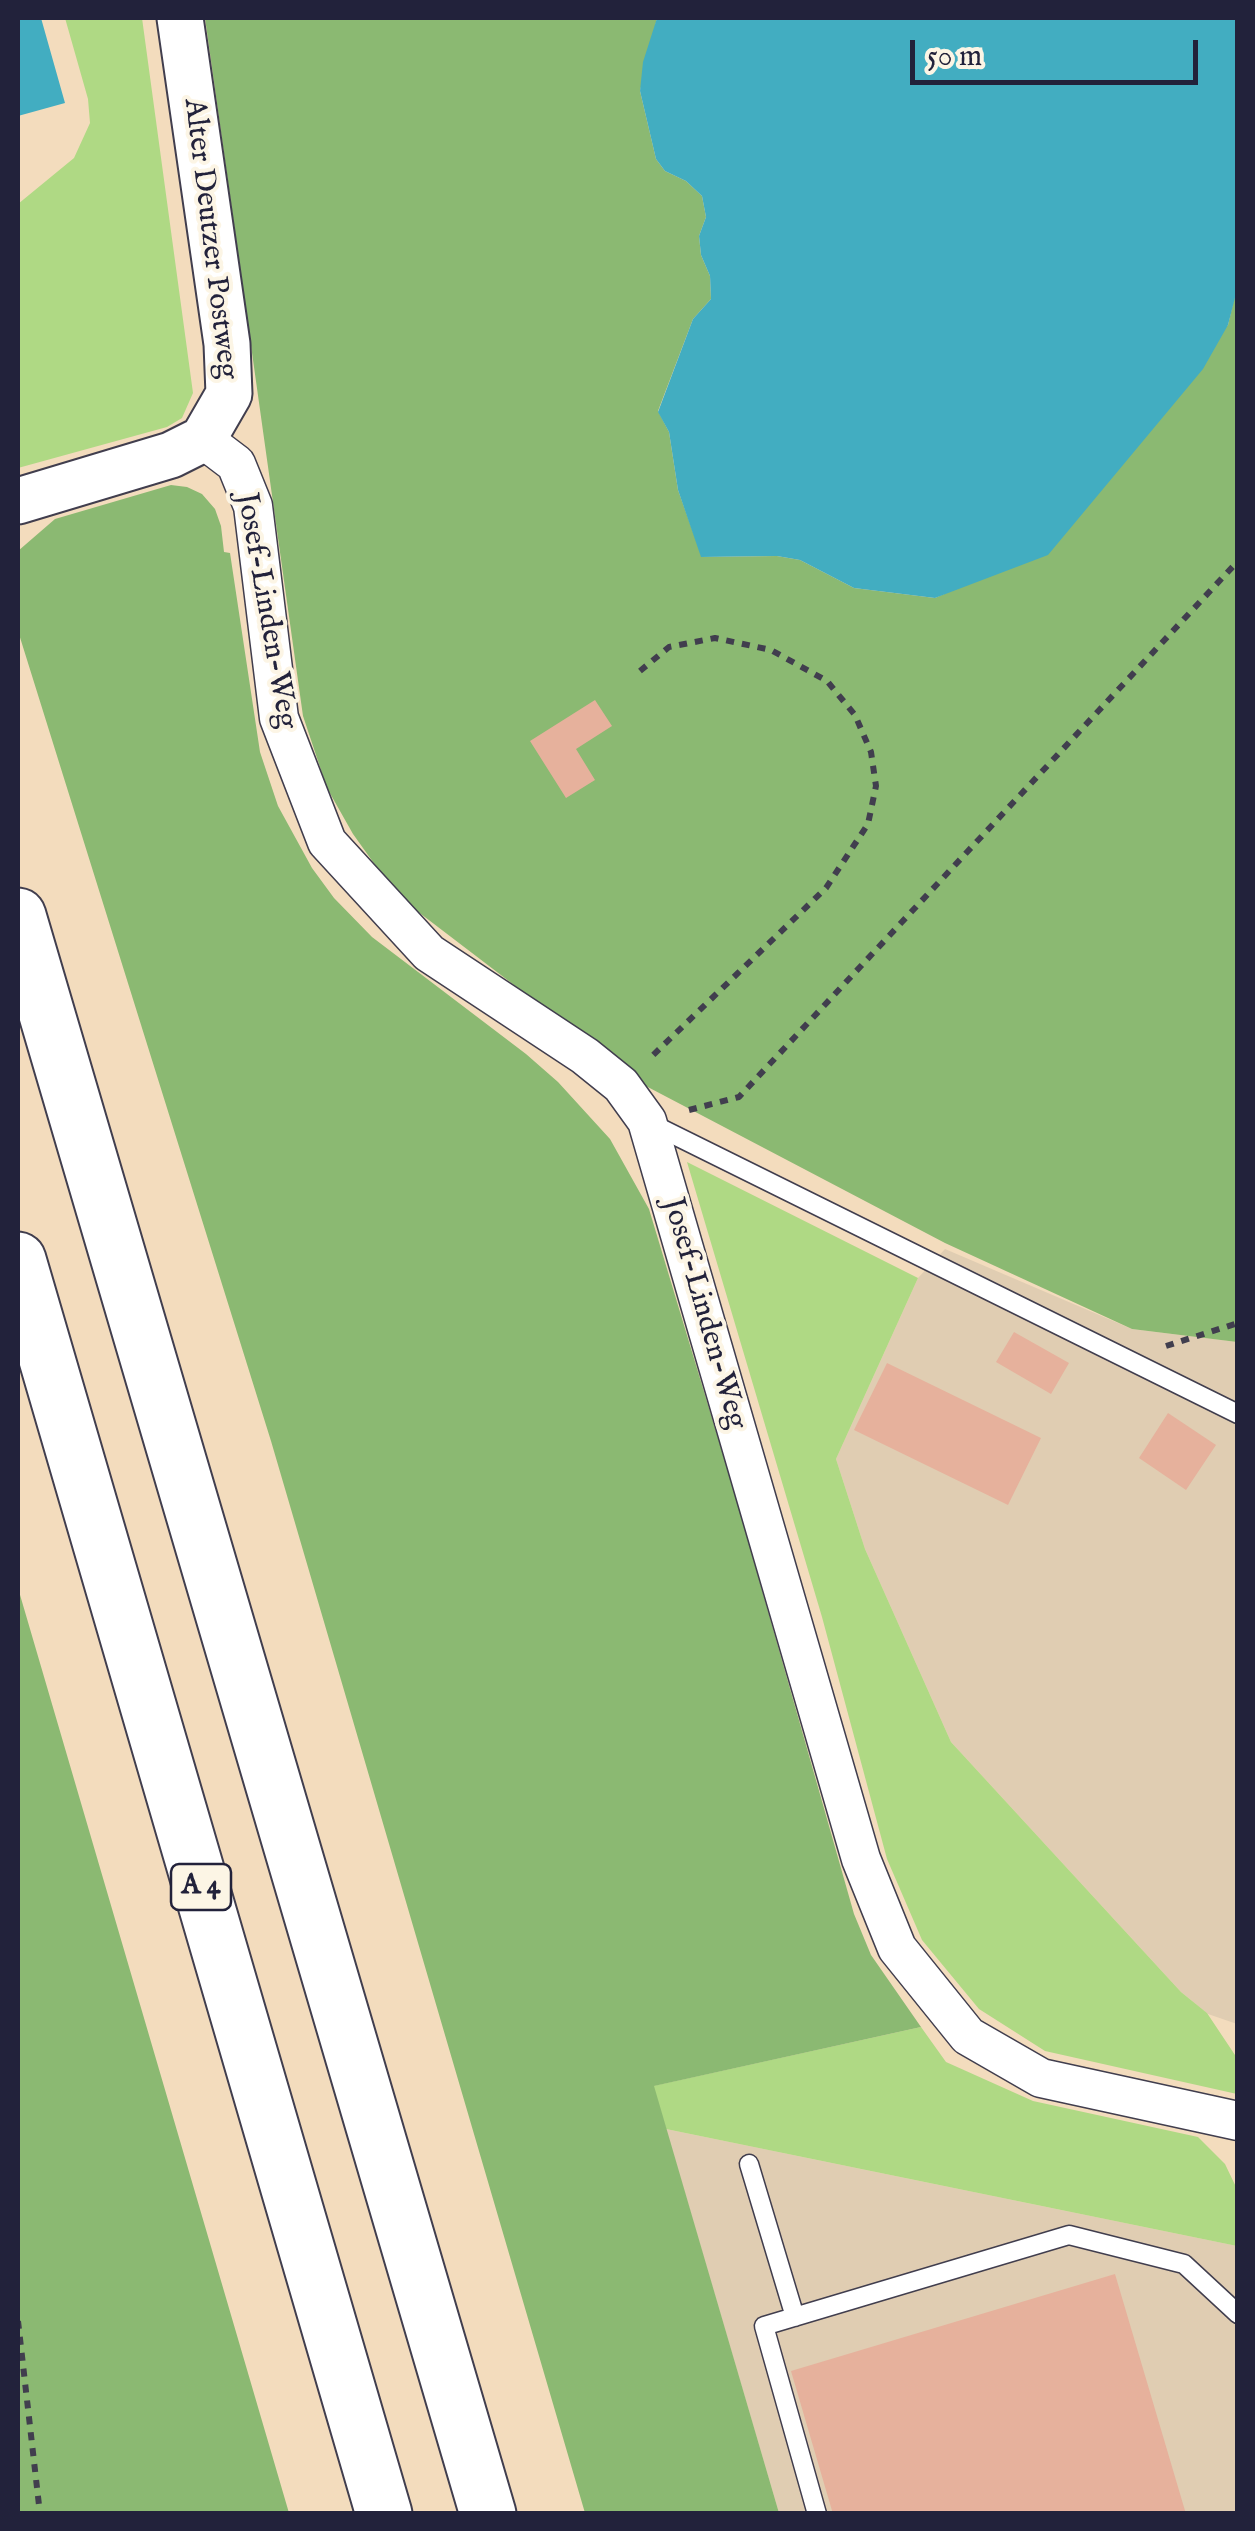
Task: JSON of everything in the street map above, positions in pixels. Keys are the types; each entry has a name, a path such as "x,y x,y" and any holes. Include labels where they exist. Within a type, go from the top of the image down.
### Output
{"highway":[{"path":"18,916 488,2514"},
{"name":"A 4","path":"18,1260 384,2514"}],"street":[{"name":"Alter Deutzer Postweg","path":"180,18 227,344 229,394 203,438"},
{"path":"29,498 172,455 203,438"},
{"name":"Josef-Linden-Weg","path":"203,438 236,464 252,506 279,718 327,842 429,953 586,1056 620,1084 647,1122 861,1859 897,1948 968,2036 1042,2078 1238,2122"}],"lane":[{"path":"647,1122 1238,1414"},
{"path":"749,2164 795,2316"},
{"path":"817,2514 764,2326 1069,2235 1184,2264 1238,2314"}],"path":[{"path":"647,1122 740,1097 1238,561"},
{"path":"620,1084 826,888 868,824 876,786 872,752 855,716 827,681 771,650 716,638 670,646 640,672"},
{"path":"1126,1359 1238,1323"},
{"path":"18,2321 40,2514"}],"shaded area":[{"path":"945,1249 1132,1329 1237,1342 1237,2024 1208,2014 1181,1992 951,1742 865,1549 836,1459 918,1278"},
{"path":"666,2129 1237,2246 1237,2513 779,2513"}],"green space":[{"path":"65,18 142,18 193,393 182,418 167,427 18,468 18,204 74,158 90,123 88,99"},
{"path":"205,18 657,18 640,91 656,159 665,171 686,181 702,196 706,217 699,236 701,255 710,276 711,299 693,319 658,411 669,432 678,490 702,557 777,556 800,560 854,588 935,598 976,580 1228,325 1237,286 1237,1342 1132,1329 945,1243 623,1074 590,1043 417,911 378,869 327,788 303,716"},
{"path":"171,485 202,494 215,509 224,552 230,553 260,752 278,806 312,868 334,898 372,937 558,1082 610,1139 649,1209 854,1914 871,1955 921,2027 654,2086 779,2513 585,2513 271,1441 18,631 18,551 55,519"},
{"path":"687,1162 918,1278 836,1459 865,1549 951,1742 1181,1992 1207,2013 1237,2058 1237,2094 1045,2051 979,2009 922,1940 887,1859 822,1617"},
{"path":"18,1588 289,2513 18,2513"},
{"path":"921,2027 946,2062 1033,2101 1198,2137 1225,2164 1237,2189 1237,2246 666,2129 653,2086"}],"water":[{"path":"18,18 41,18 65,103 18,116"},
{"path":"657,18 1237,18 1238,286 1228,325 1203,369 1048,555 935,598 854,588 800,560 777,556 701,557 678,490 669,432 658,412 693,319 711,299 710,276 701,255 699,236 706,217 702,196 686,181 665,171 656,159 640,91 643,62"}],"building":[{"path":"595,700 612,726 576,749 595,780 566,798 530,741"},
{"path":"1014,1332 1069,1363 1051,1394 996,1362"},
{"path":"887,1363 1041,1438 1008,1505 854,1430"},
{"path":"1168,1413 1216,1445 1186,1490 1139,1458"},
{"path":"1115,2274 1186,2514 833,2514 791,2371"}]}
